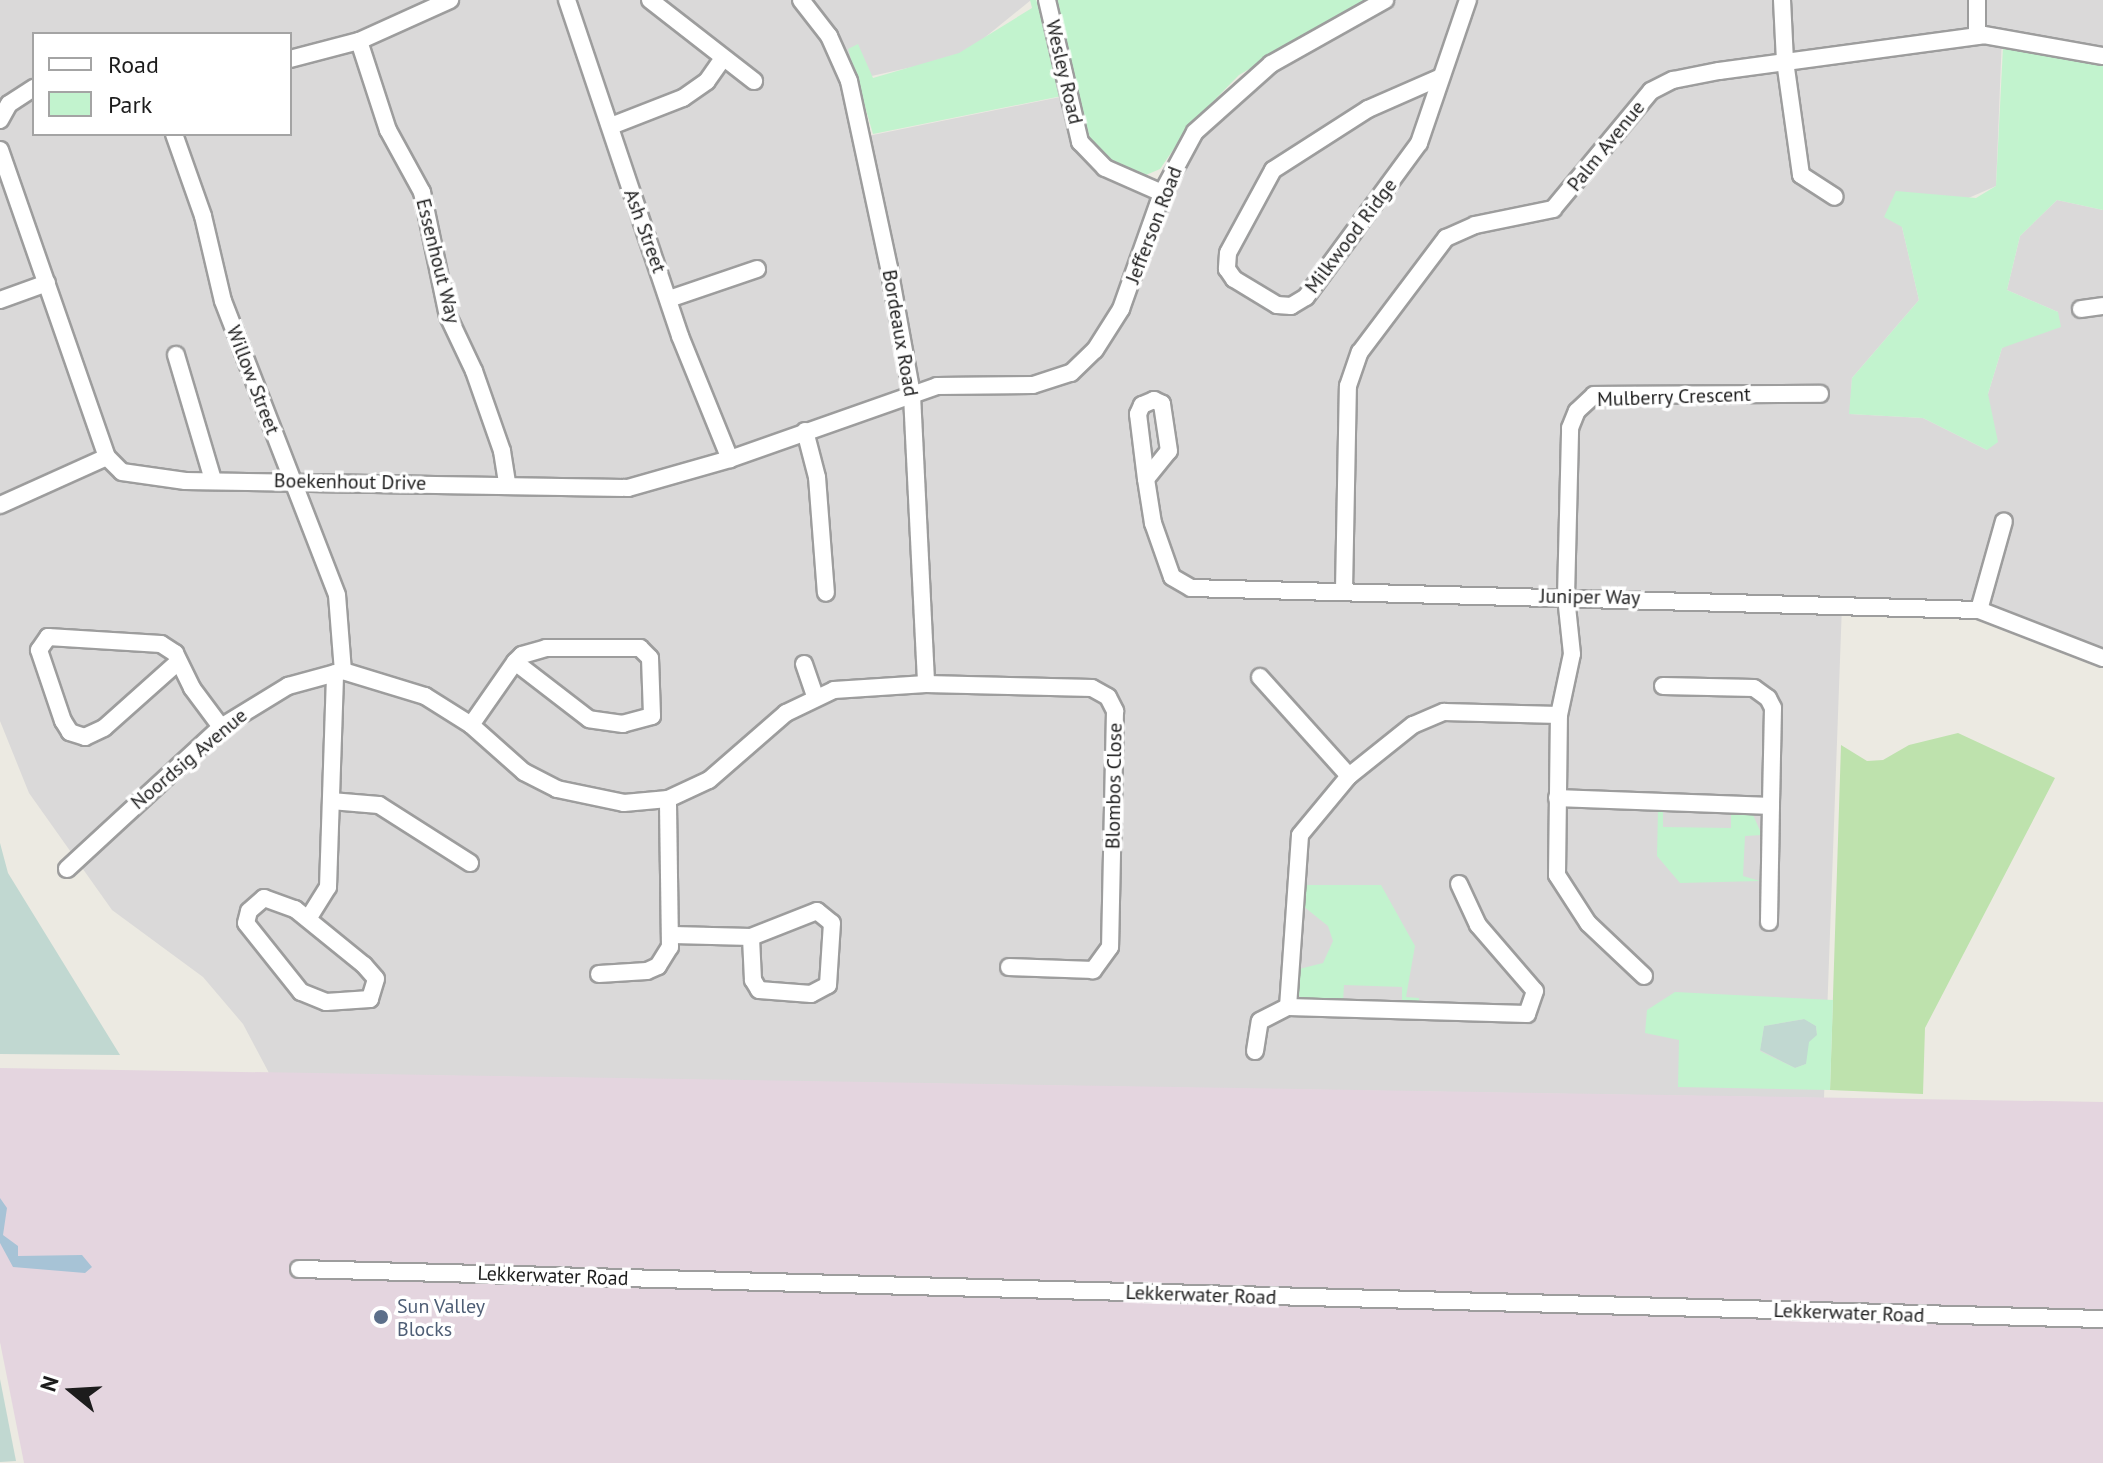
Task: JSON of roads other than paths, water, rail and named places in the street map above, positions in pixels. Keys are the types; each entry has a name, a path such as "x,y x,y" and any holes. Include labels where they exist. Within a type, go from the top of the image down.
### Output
{"street":[{"path":"292,58 359,41 450,0"},
{"name":"Ash Street","path":"567,0 611,126 629,192 730,459"},
{"path":"650,0 754,81"},
{"name":"Bordeaux Road","path":"801,0 829,36 849,81 912,395 926,684"},
{"name":"Wesley Road","path":"1047,0 1086,151 1105,168 1162,193"},
{"name":"Jefferson Road","path":"912,395 937,386 1048,383 1081,365 1121,309 1162,193 1195,132 1238,88 1296,48 1385,0"},
{"name":"Milkwood Ridge","path":"1441,77 1368,109 1273,170 1228,253 1227,269 1234,279 1277,305 1291,306 1306,297 1419,143 1468,0"},
{"path":"1782,0 1785,61 1801,175 1835,197"},
{"path":"1977,0 1977,36"},
{"name":"Palm Avenue","path":"1344,590 1351,371 1370,336 1441,244 1463,228 1553,209 1630,113 1662,85 1785,61 1977,36 2002,36 2103,56"},
{"name":"Essenhout Way","path":"359,41 388,130 422,192 448,316 474,371 502,451 507,483"},
{"path":"611,126 683,98 707,81 723,58"},
{"path":"1,114 32,90"},
{"name":"Willow Street","path":"175,136 203,216 223,301 337,595 339,672 328,887 308,919"},
{"path":"0,150 107,457 0,505"},
{"path":"669,299 757,269"},
{"path":"0,300 47,283"},
{"path":"2081,309 2103,306"},
{"path":"176,355 213,480"},
{"name":"Mulberry Crescent","path":"1566,597 1569,439 1577,411 1586,400 1594,395 1820,394"},
{"name":"Boekenhout Drive","path":"107,457 122,472 139,478 507,483 628,488 730,459 912,395"},
{"path":"805,431 817,477 826,593"},
{"name":"Juniper Way","path":"1146,479 1159,543 1179,583 1199,589 1344,590 1979,610 2103,658"},
{"path":"1979,610 2004,521"},
{"path":"1566,597 1572,654 1559,715 1556,872 1562,890 1644,976"},
{"path":"178,662 104,728 85,737 70,732 63,721 39,650 48,637 161,644 178,662 221,727"},
{"path":"471,725 515,662 526,651 546,648 640,648 651,666 652,716 623,724 589,719 515,662"},
{"path":"804,664 815,696"},
{"path":"339,672 425,696 471,725 524,772 557,789 604,802 668,799 726,769 786,713 815,696 926,684"},
{"name":"Noordsig Avenue","path":"67,869 221,727 288,686 339,672"},
{"path":"1260,677 1349,776"},
{"name":"Blombos Close","path":"926,684 1092,688 1114,706 1109,952 1093,970 1009,967"},
{"path":"1663,686 1754,688 1768,698 1773,708 1769,922"},
{"path":"1288,1007 1300,835 1349,776 1413,725 1444,712 1559,715"},
{"path":"1557,798 1771,806"},
{"path":"599,974 653,969 667,955 673,935 668,799"},
{"path":"331,801 379,805 470,863"},
{"path":"1255,1051 1260,1021 1288,1007 1527,1014 1535,991 1483,932 1459,884"},
{"path":"264,898 287,904 308,919 371,972 376,986 370,999 312,1000 282,971 246,923 249,911 264,898"},
{"path":"673,935 751,937 813,910 824,913 832,923 828,985 811,994 759,990 753,980 751,937"},
{"name":"Lekkerwater Road","path":"299,1269 2103,1319"}],"place":[{"name":"Sun Valley Blocks","path":"381,1317"}]}
